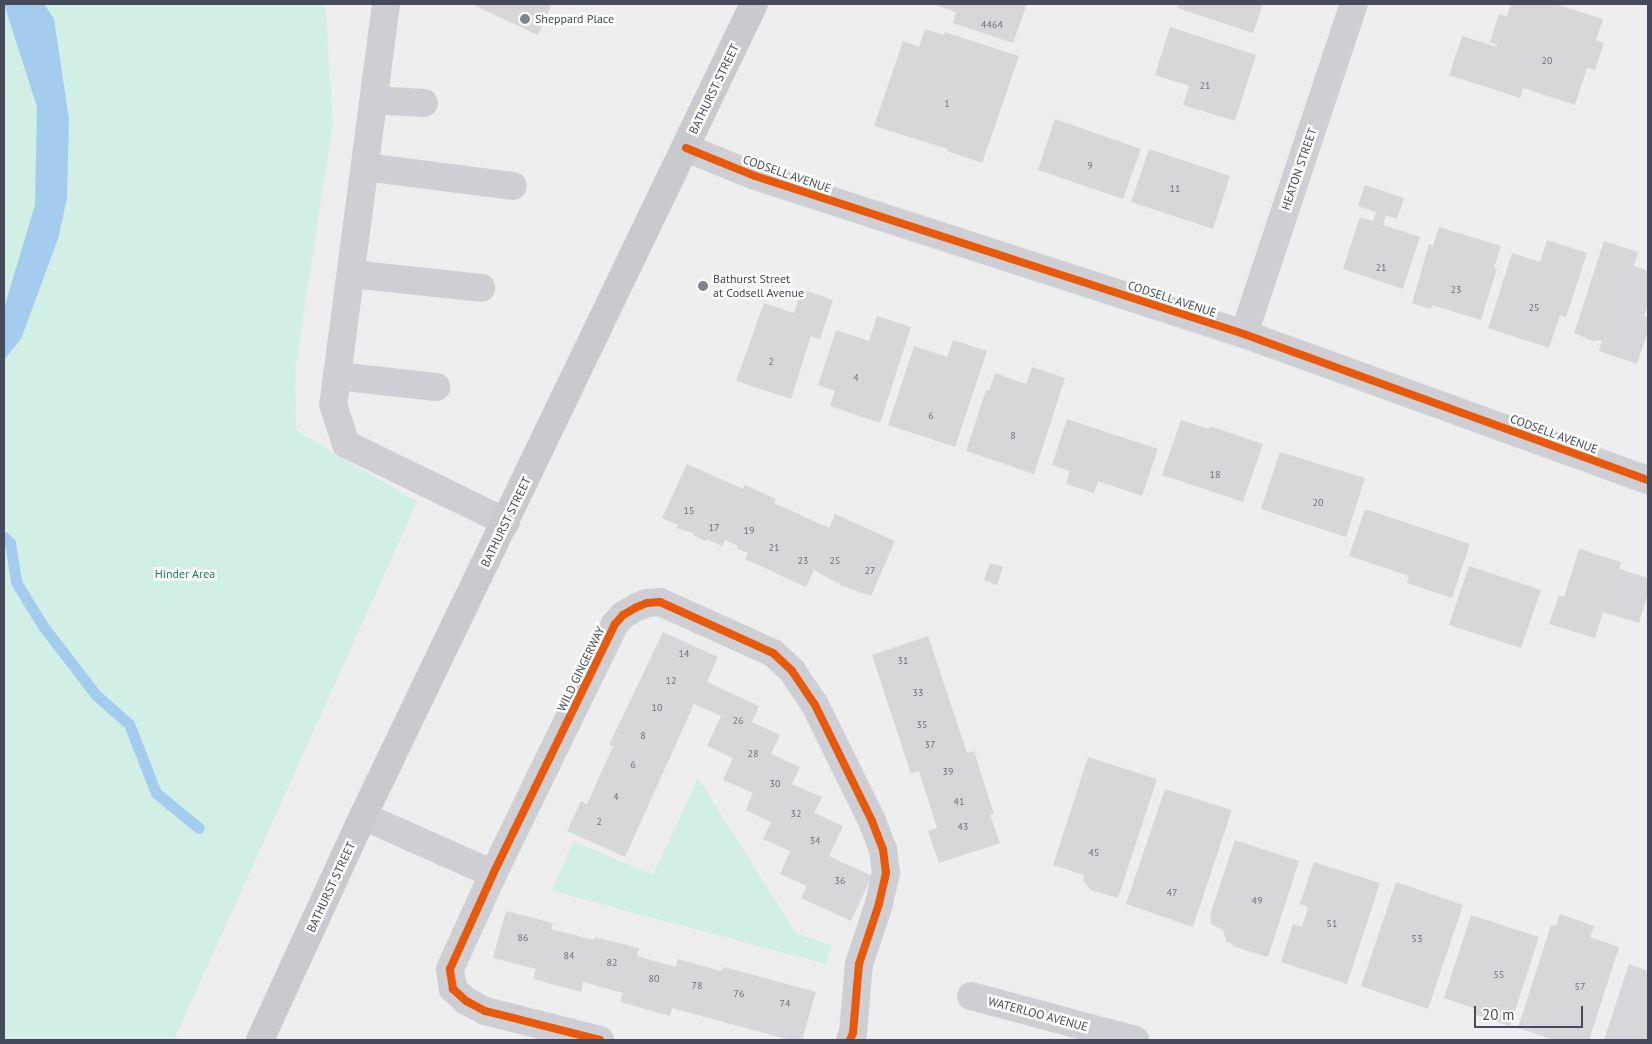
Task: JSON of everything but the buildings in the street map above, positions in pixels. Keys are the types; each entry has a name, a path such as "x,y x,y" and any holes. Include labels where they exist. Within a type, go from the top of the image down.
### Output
{"main road":[{"name":"BATHURST STREET","path":"260,1040 363,816 754,4"}],"street":[{"path":"386,4 333,404 346,444 506,522"},
{"name":"HEATON STREET","path":"1244,334 1354,4"},
{"path":"374,100 424,103"},
{"name":"CODSELL AVENUE","path":"686,148 755,176 1244,334 1648,480"},
{"path":"365,167 513,186"},
{"path":"351,274 481,288"},
{"path":"337,376 436,387"},
{"name":"WILD GINGERWAY","path":"600,1040 485,1010 466,1002 453,988 450,969 492,874 615,624 622,615 647,603 660,602 750,640 773,653 792,671 815,705 883,849 886,873 859,964 853,1033 850,1040"},
{"path":"363,816 492,874"},
{"name":"WATERLOO AVENUE","path":"971,996 1135,1040"}],"green space":[{"name":"Hinder Area","path":"4,4 325,4 333,122 295,370 296,430 417,502 174,1040 4,1040"},
{"path":"698,778 796,933 831,946 826,964 552,891 573,841 653,875"}],"water":[{"path":"4,4 44,4 54,19 69,119 67,198 58,239 21,339 4,360 4,308 35,205 37,107"}],"waterway":[{"path":"4,537 10,543 16,582 43,626 96,695 129,724 156,793 199,828"}],"cycle path":[{"path":"686,148 755,176 1244,334 1648,480"},
{"path":"600,1040 485,1011 466,1001 453,989 450,969 493,874 615,624 623,615 635,608 647,603 660,602 773,653 792,671 815,705 872,821 883,849 886,873 879,904 859,964 853,1033 850,1040"}],"place":[{"name":"Sheppard Place","path":"525,19"},
{"name":"Bathurst Street at Codsell Avenue","path":"703,286"}]}
